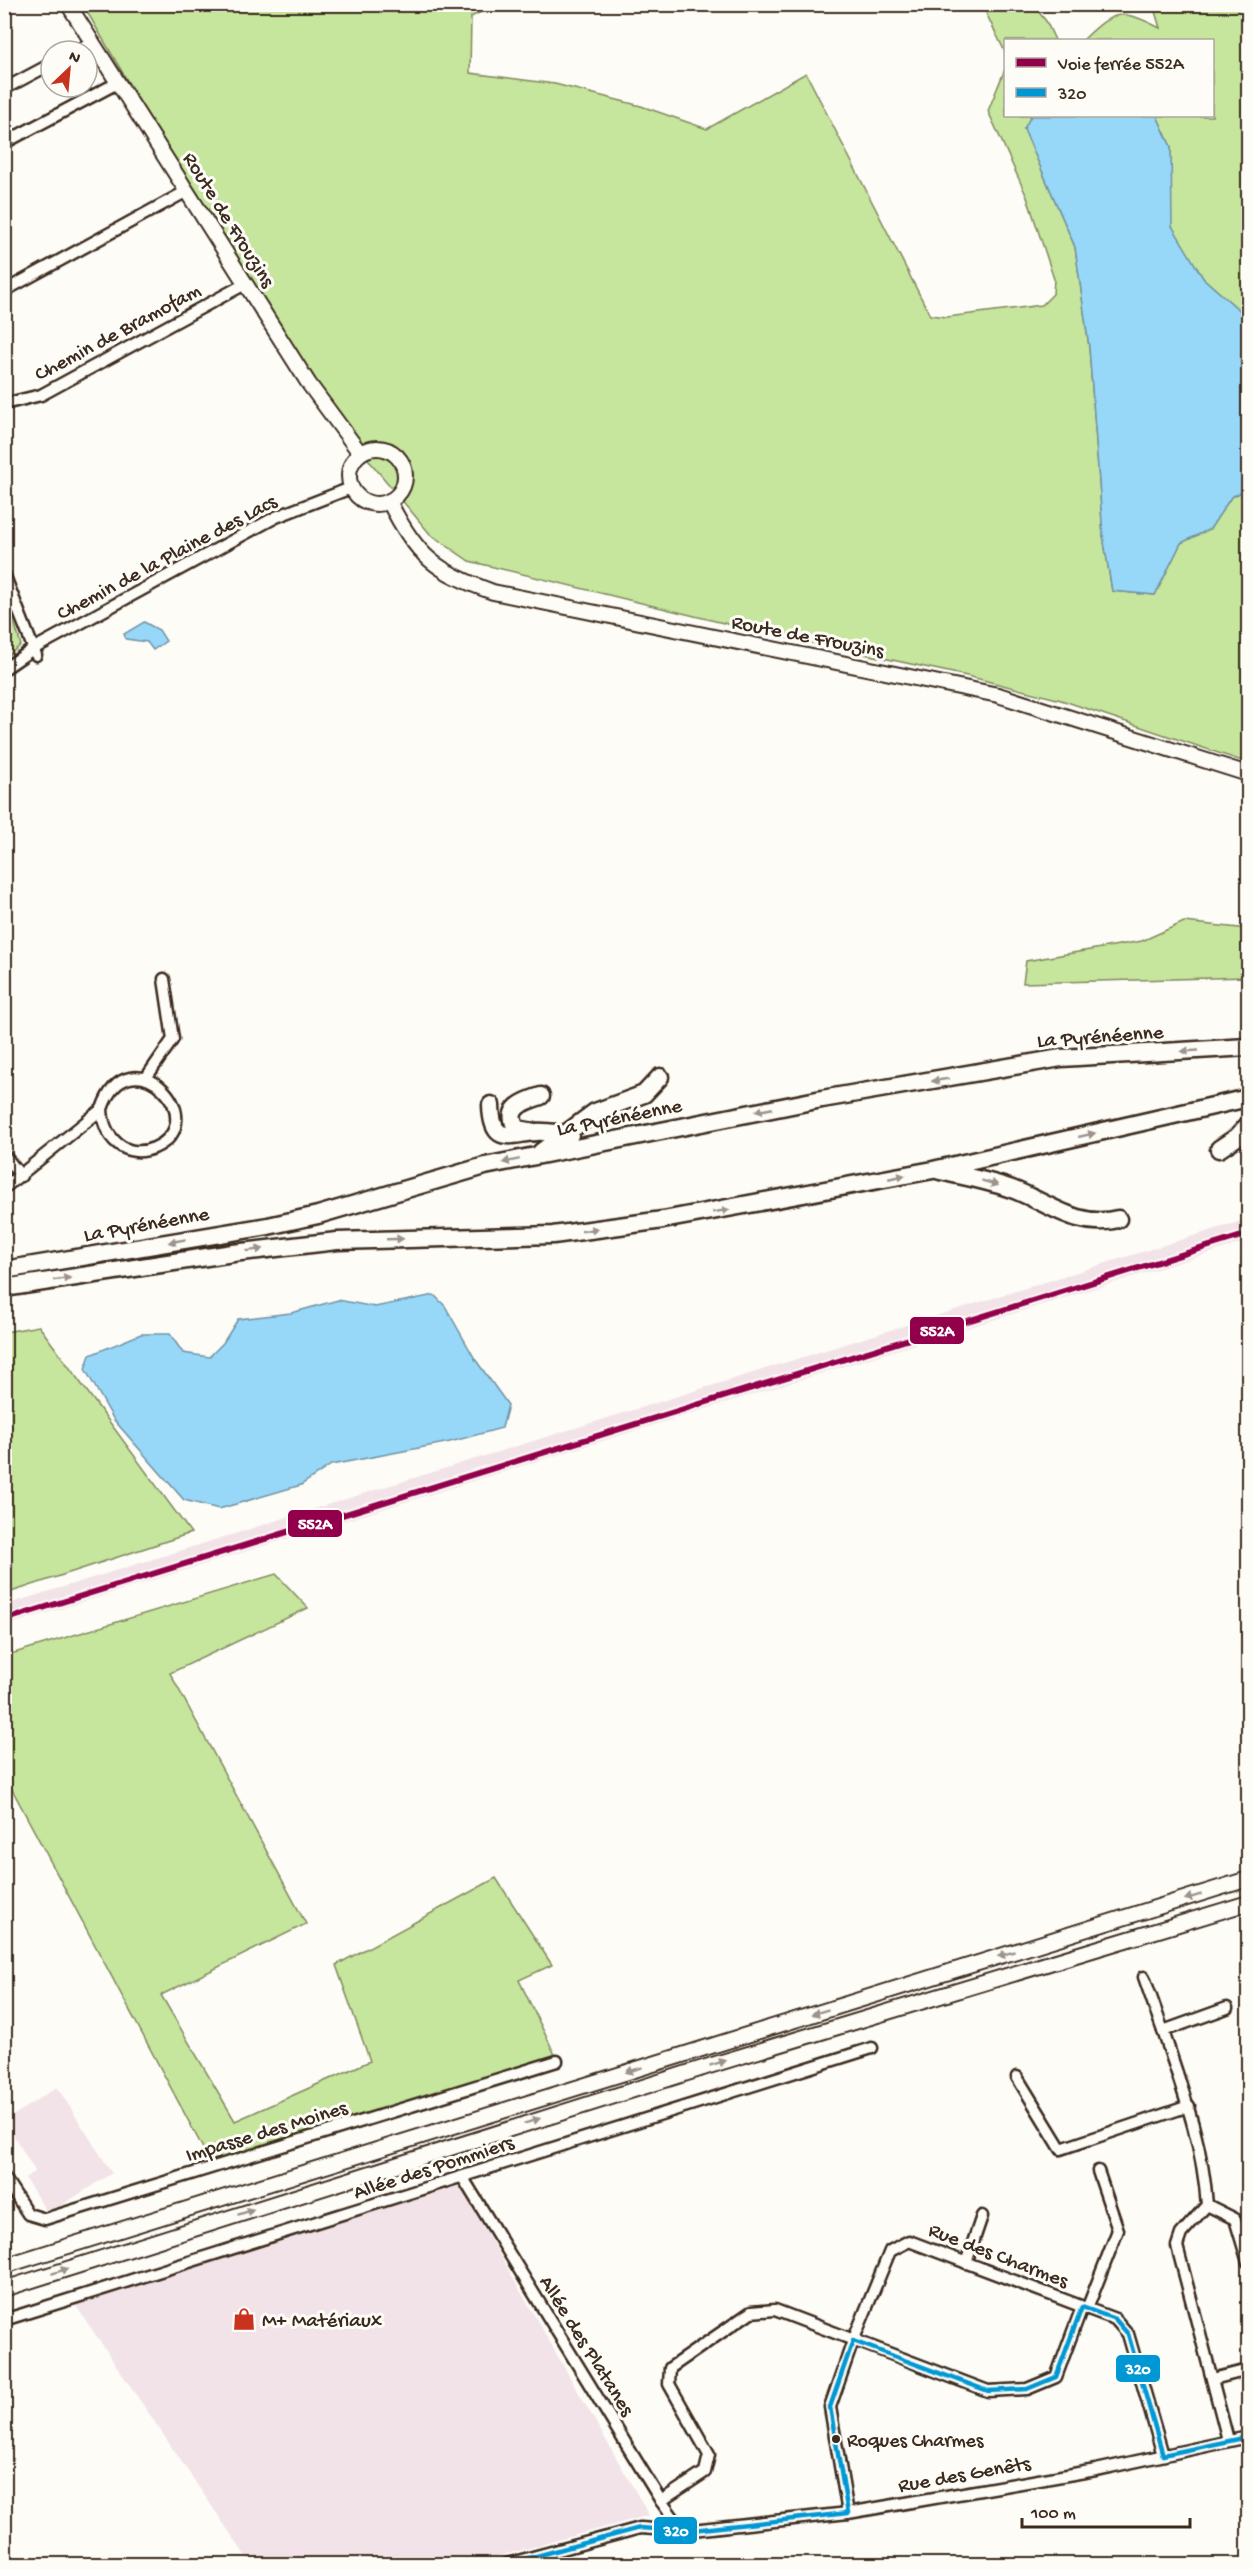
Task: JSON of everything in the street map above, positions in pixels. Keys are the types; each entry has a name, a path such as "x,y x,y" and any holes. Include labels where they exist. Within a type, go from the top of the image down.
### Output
{"highway":[{"name":"La Pyrénéenne","path":"4,1270 298,1219 485,1166 822,1099 1061,1058 1248,1047"},
{"path":"491,1105 494,1125 502,1134 514,1137 536,1132 644,1094 660,1077"},
{"path":"541,1096 521,1103 512,1114 512,1121 517,1129 526,1132 612,1140"},
{"name":"La Pyrénéenne","path":"4,1288 232,1252 337,1241 553,1235 730,1209 933,1170 1248,1098"},
{"path":"536,1155 595,1112"},
{"path":"1219,1149 1237,1137 1248,1125"},
{"path":"933,1170 987,1181 1079,1220 1093,1223 1118,1219"}],"main road":[{"name":"Route de Frouzins","path":"68,4 92,39"},
{"name":"Route de Frouzins","path":"99,50 309,384 360,453"},
{"path":"377,448 394,454 400,461 404,470 402,488 389,501 372,503 363,500 351,488 350,469 360,453 377,448"},
{"name":"Route de Frouzins","path":"389,501 411,542 428,558 462,580 493,592 998,695 1248,774"},
{"path":"4,2266 1248,1879"},
{"path":"4,2289 711,2065 1248,1903"}],"street":[{"path":"4,89 39,70"},
{"path":"4,143 119,82"},
{"path":"4,291 187,192"},
{"name":"Chemin de Bramofam","path":"4,404 41,395 245,284"},
{"name":"Chemin de la Plaine des Lacs","path":"4,669 276,517 351,488"},
{"path":"4,574 34,652"},
{"path":"146,1078 173,1039 164,979"},
{"path":"132,1078 146,1078 165,1089 175,1107 174,1126 159,1145 147,1150 125,1149 113,1141 106,1131 102,1109 106,1097 114,1087 132,1078"},
{"path":"4,1188 102,1109"},
{"path":"4,1155 21,1176"},
{"path":"1144,1977 1189,2106 1205,2172 1207,2205 1181,2234 1177,2246 1228,2440"},
{"path":"1163,2031 1227,2008"},
{"name":"Allée des Pommiers","path":"4,2320 463,2178 597,2132 872,2048"},
{"name":"Impasse des Moines","path":"4,2177 28,2214 45,2218 556,2061"},
{"path":"1017,2077 1061,2149 1189,2106"},
{"path":"661,2501 705,2472 709,2455 669,2384 670,2368 751,2312 775,2310 988,2391 1027,2389 1056,2377 1118,2230 1098,2170"},
{"name":"Allée des Platanes","path":"463,2178 661,2501 683,2530"},
{"path":"1207,2205 1235,2219 1248,2262"},
{"path":"966,2263 982,2216"},
{"name":"Rue des Charmes","path":"848,2513 830,2407 853,2341 891,2252 909,2241 1115,2319 1128,2334 1163,2455"},
{"path":"1213,2379 1248,2370"},
{"name":"Rue des Genêts","path":"507,2565 640,2528 683,2530 848,2513 1096,2470 1248,2437"}],"shaded area":[{"path":"1248,1219 1248,1241 5,1626 5,1605"},
{"path":"57,2087 112,2173 48,2214 25,2178 35,2171 5,2121"},
{"path":"459,2184 649,2515 471,2564 251,2564 74,2303"}],"green space":[{"path":"83,5 495,5 471,17 470,73 555,84 641,106 707,129 806,73 930,315 947,317 1042,305 1053,294 1054,279 1027,197 988,111 1004,71 1004,117 1030,117 1024,129 1075,247 1089,347 1103,535 1112,591 1155,595 1181,543 1210,529 1231,497 1248,489 1248,763 1061,700 967,676 752,630 469,561 430,534 371,463 201,207"},
{"path":"985,5 1033,5 1046,21 1055,39 1004,39 1004,50 985,11"},
{"path":"1153,5 1248,5 1248,318 1203,278 1171,226 1171,147 1157,117 1214,117 1214,39 1084,39 1103,23 1118,15 1136,17 1160,28"},
{"path":"5,592 21,645 4,658"},
{"path":"1184,922 1248,929 1248,977 1023,983 1026,961 1142,941"},
{"path":"39,1326 191,1533 5,1594 5,1332"},
{"path":"276,1574 308,1608 170,1673 306,1924 161,1995 235,2121 370,2061 336,1965 496,1878 552,1965 519,1980 559,2063 213,2167 5,1776 4,1656"}],"water":[{"path":"1030,117 1157,117 1171,147 1172,226 1203,278 1248,318 1248,489 1231,497 1210,529 1181,543 1155,595 1112,591 1103,535 1089,347 1075,247 1024,129"},
{"path":"144,622 159,630 166,641 153,650 147,642 126,639 124,634"},
{"path":"434,1295 445,1306 475,1359 508,1405 502,1428 450,1442 331,1465 301,1485 219,1509 184,1500 114,1420 85,1369 90,1355 141,1334 170,1334 183,1353 209,1357 223,1343 238,1319 291,1313 338,1300 375,1307"}],"rail line":[{"name":"552A","path":"4,1620 1248,1234"}],"transit line":[{"name":"320","path":"1082,2307 1115,2319 1128,2334 1163,2455"},
{"name":"320","path":"853,2341 988,2391 1027,2389 1056,2377 1082,2307"},
{"name":"320","path":"848,2513 830,2407 853,2341"},
{"name":"320","path":"1163,2455 1248,2437"},
{"name":"320","path":"507,2564 640,2528 683,2531 848,2513"}],"place":[{"name":"M+ Matériaux","path":"244,2319"},
{"name":"Roques Charmes","path":"836,2439"}]}
